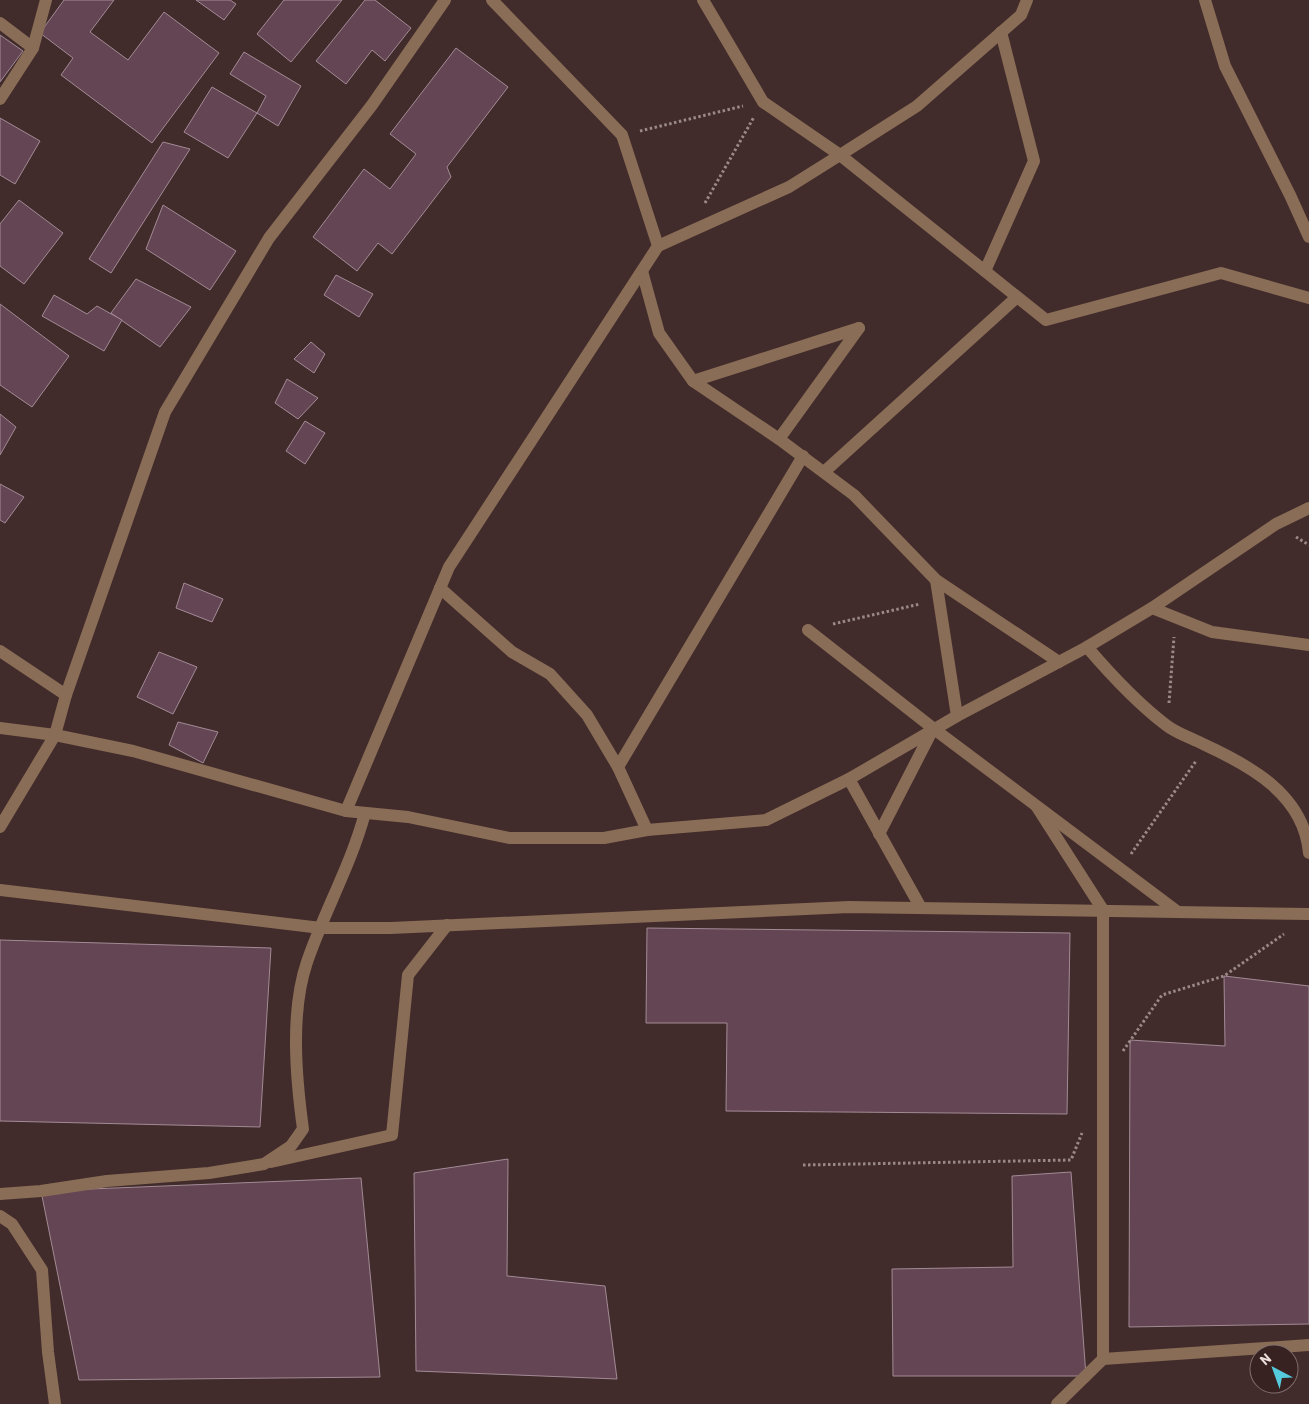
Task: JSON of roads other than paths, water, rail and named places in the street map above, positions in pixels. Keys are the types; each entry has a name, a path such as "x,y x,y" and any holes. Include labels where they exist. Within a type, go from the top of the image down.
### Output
{"street":[{"path":"0,99 33,48 46,0"},
{"path":"0,827 55,735 66,695 165,412 269,238 372,105 446,0"},
{"path":"492,0 622,135 658,246"},
{"path":"703,0 763,102 840,155 1046,320 1220,273 1309,298"},
{"path":"346,811 449,567 658,246 789,187 916,106 1021,16 1027,0"},
{"path":"1205,0 1225,66 1308,230"},
{"path":"0,22 33,48"},
{"path":"985,271 1034,161 1001,32"},
{"path":"642,271 659,334 693,381 780,439 854,495 936,580 1059,662"},
{"path":"824,472 1017,297"},
{"path":"693,381 859,328 780,439"},
{"path":"618,767 803,456"},
{"path":"0,728 55,735 132,751 346,811 408,817 509,838 604,838 647,830 766,820 849,779 957,716 1087,647 1152,608 1276,524 1309,508"},
{"path":"936,580 957,716"},
{"path":"440,588 512,652 550,674 587,714 618,767 647,830"},
{"path":"1152,608 1212,632 1309,645"},
{"path":"808,630 934,729 1178,912"},
{"path":"1087,647 1111,676 1167,726 1232,757 1272,782 1298,812 1308,840 1309,853"},
{"path":"0,651 66,695"},
{"path":"879,834 934,729"},
{"path":"849,779 921,908"},
{"path":"1037,807 1103,910 1103,1359"},
{"path":"264,1164 291,1146 303,1129 297,1082 298,1010 306,964 356,845 365,813"},
{"path":"0,890 321,928 392,928 848,907 1309,914"},
{"path":"0,1194 41,1192 107,1181 209,1173 264,1164 392,1135 408,976 447,925"},
{"path":"0,1216 12,1224 42,1270 48,1352 56,1404"},
{"path":"1057,1404 1103,1359 1309,1345"}]}
